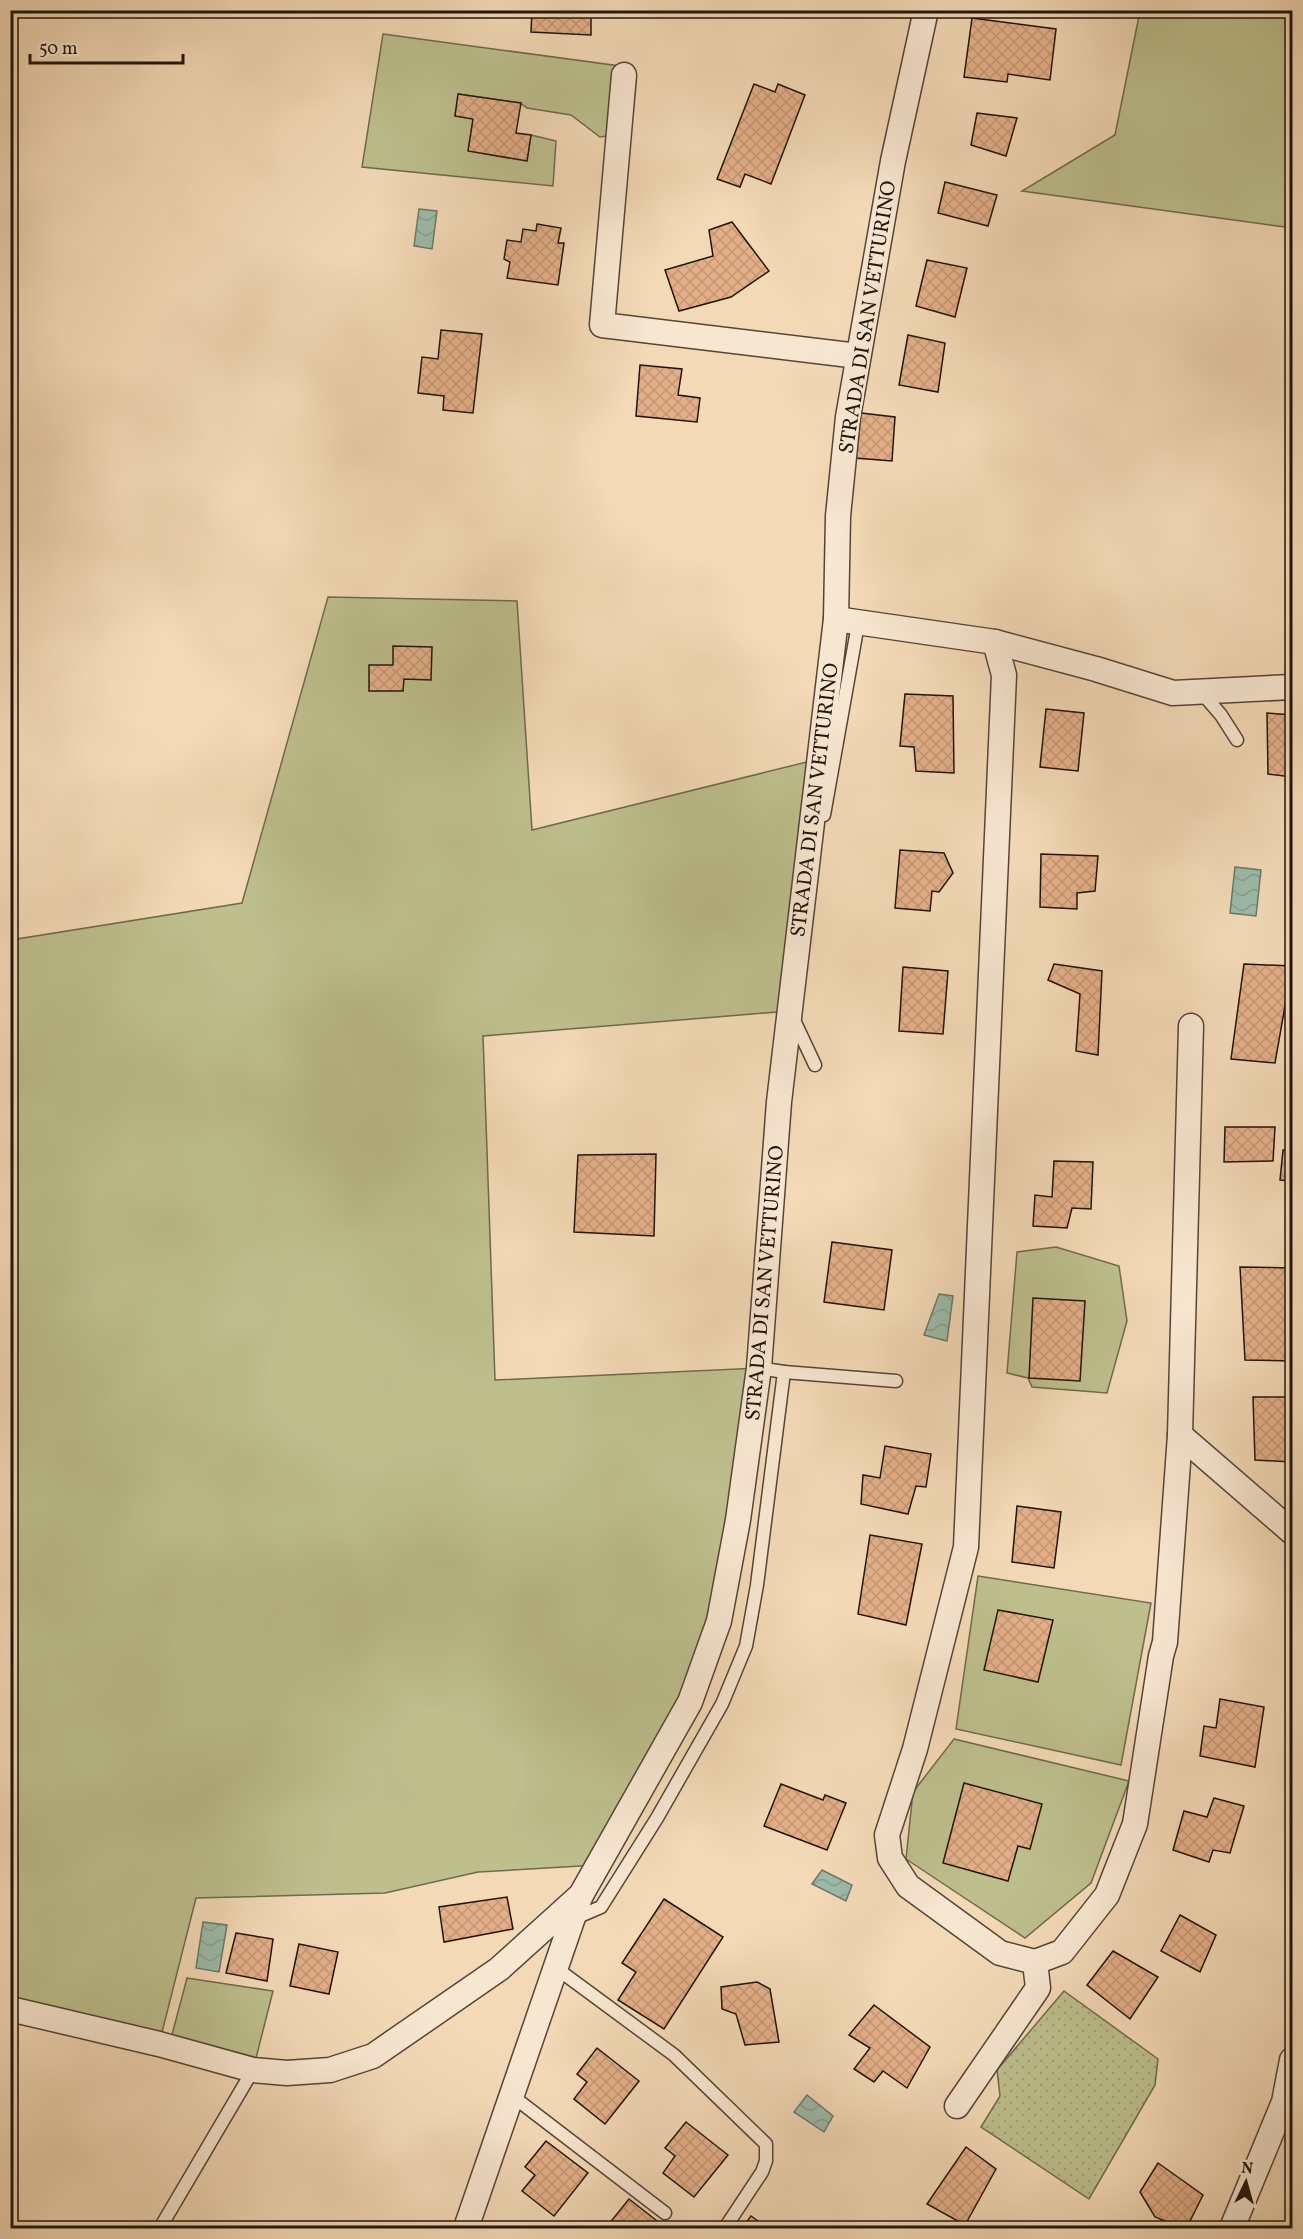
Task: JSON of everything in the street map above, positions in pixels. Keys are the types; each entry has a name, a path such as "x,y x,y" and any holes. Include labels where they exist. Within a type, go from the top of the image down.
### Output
{"street":[{"name":"STRADA DI SAN VETTURINO","path":"10,2009 159,2044 253,2070 288,2073 330,2070 373,2056 499,1969 581,1895 690,1702 719,1621 738,1520 759,1368 779,1102 790,1011 847,622 839,505 848,417 893,161 926,10"},
{"path":"624,75 602,325 858,356"},
{"path":"847,622 995,642 1096,669 1173,693 1293,687"},
{"path":"995,642 1004,675 966,1547 915,1749 887,1835 890,1858 908,1886 1000,1953 1035,1962 1062,1952 1107,1895 1135,1824 1165,1642 1180,1435 1191,1026"},
{"path":"1180,1435 1293,1532"},
{"path":"466,2229 581,1895"},
{"path":"957,2106 1038,1988 1035,1962"},
{"path":"1232,2229 1284,2102 1293,2060"}],"lane":[{"path":"1201,692 1221,714 1237,740"},
{"path":"790,1011 815,1065"},
{"path":"759,1368 896,1381"},
{"path":"572,1920 601,1907 657,1818 722,1704 746,1646 757,1585 784,1372"},
{"path":"556,1968 674,2055 766,2144 766,2161 762,2172 725,2229"},
{"path":"160,2229 253,2070"},
{"path":"512,2095 665,2213"}],"green space":[{"path":"1140,11 1292,11 1292,228 1022,191 1115,135"},
{"path":"383,34 620,66 613,135 600,137 571,115 527,108 520,103 459,94 455,116 473,119 469,151 527,161 531,135 556,141 553,186 362,167"},
{"path":"328,597 517,601 532,830 819,759 790,1011 483,1036 495,1380 759,1368 719,1621 598,1865 478,1872 385,1893 196,1898 159,2044 11,2009 11,940 242,903"},
{"path":"1056,1247 1119,1266 1127,1321 1107,1393 1032,1387 1028,1378 1007,1373 1017,1252"},
{"path":"978,1576 1151,1603 1121,1765 956,1729"},
{"path":"954,1739 1129,1781 1091,1883 1025,1938 906,1859 913,1792"},
{"path":"187,1978 273,1991 253,2070 169,2046"},
{"path":"1064,1991 1158,2059 1155,2085 1089,2199 981,2127 1000,2096 997,2070"}],"water":[{"path":"419,209 437,211 432,249 414,246"},
{"path":"1235,867 1261,870 1256,916 1230,913"},
{"path":"939,1294 953,1296 947,1341 924,1335"},
{"path":"822,1870 852,1885 846,1901 812,1884"},
{"path":"203,1922 227,1925 219,1972 196,1968"},
{"path":"807,2095 833,2116 824,2132 794,2112"}],"building":[{"path":"532,10 591,10 591,35 531,32"},
{"path":"972,18 1056,29 1050,80 1008,74 1007,82 964,77"},
{"path":"754,84 775,92 778,84 805,95 771,184 745,174 740,187 717,179"},
{"path":"458,94 521,103 516,133 531,135 527,161 468,151 473,119 455,116"},
{"path":"977,113 1017,118 1006,156 971,145"},
{"path":"945,182 997,195 988,226 938,213"},
{"path":"732,222 769,271 731,297 679,311 665,270 713,256 709,230"},
{"path":"537,224 561,228 558,243 564,243 558,285 507,278 510,262 504,259 507,240 521,242 523,229 536,231"},
{"path":"927,260 967,268 955,317 916,306"},
{"path":"441,330 482,334 473,413 443,410 444,396 418,393 422,357 438,359"},
{"path":"908,335 945,343 938,392 899,385"},
{"path":"640,365 682,369 678,395 700,398 697,422 636,416"},
{"path":"861,413 895,417 892,461 855,458"},
{"path":"393,646 432,647 431,680 404,679 403,691 369,691 369,665 393,665"},
{"path":"905,694 953,696 954,773 916,771 914,747 900,746"},
{"path":"1046,709 1084,713 1078,771 1040,767"},
{"path":"1267,713 1292,715 1292,777 1268,774"},
{"path":"900,850 944,853 953,873 939,892 932,891 930,911 895,908"},
{"path":"1041,854 1098,856 1095,891 1077,893 1077,909 1040,907"},
{"path":"1054,964 1102,971 1098,1055 1076,1051 1080,994 1048,980"},
{"path":"1244,964 1292,966 1275,1063 1231,1059"},
{"path":"903,967 948,971 943,1034 899,1031"},
{"path":"1225,1127 1275,1127 1273,1161 1224,1162"},
{"path":"1283,1150 1292,1150 1292,1181 1280,1180"},
{"path":"656,1154 654,1236 574,1232 578,1155"},
{"path":"1054,1161 1093,1162 1091,1209 1072,1208 1067,1228 1033,1226 1035,1195 1052,1197"},
{"path":"832,1242 892,1250 884,1310 824,1302"},
{"path":"1240,1267 1292,1268 1292,1361 1245,1360"},
{"path":"1033,1298 1085,1301 1080,1381 1029,1378"},
{"path":"1253,1397 1292,1397 1292,1462 1255,1460"},
{"path":"885,1446 931,1454 926,1487 916,1486 908,1514 861,1504 863,1475 880,1478"},
{"path":"1017,1506 1061,1512 1054,1568 1012,1562"},
{"path":"870,1535 922,1544 906,1625 858,1614"},
{"path":"998,1610 1053,1620 1038,1682 984,1670"},
{"path":"1220,1699 1264,1707 1255,1767 1200,1756 1204,1726 1216,1728"},
{"path":"964,1783 1042,1804 1030,1849 1018,1846 1008,1881 943,1863"},
{"path":"781,1784 823,1800 825,1795 846,1803 827,1850 764,1826"},
{"path":"1214,1798 1244,1806 1230,1853 1213,1850 1209,1862 1173,1850 1184,1811 1207,1817"},
{"path":"507,1897 513,1929 444,1942 439,1907"},
{"path":"664,1899 723,1937 664,2029 618,2000 636,1972 622,1963"},
{"path":"1180,1915 1216,1935 1200,1972 1161,1951"},
{"path":"236,1933 273,1939 267,1981 226,1973"},
{"path":"299,1944 338,1952 329,1994 290,1986"},
{"path":"1113,1951 1158,1977 1130,2019 1087,1985"},
{"path":"757,1982 770,1989 779,2042 745,2045 736,2014 722,2009 721,1987"},
{"path":"874,2005 930,2047 907,2088 883,2071 874,2082 854,2069 870,2048 849,2035"},
{"path":"597,2048 639,2081 605,2124 574,2099 587,2082 577,2074"},
{"path":"686,2122 728,2155 694,2197 663,2173 675,2156 665,2148"},
{"path":"546,2141 588,2173 554,2216 522,2191 535,2175 525,2167"},
{"path":"966,2147 996,2169 965,2225 927,2204"},
{"path":"1158,2163 1203,2195 1189,2223 1172,2224 1155,2217 1140,2192"},
{"path":"629,2199 666,2228 612,2228 608,2225"},
{"path":"751,2216 768,2228 742,2228"}]}
